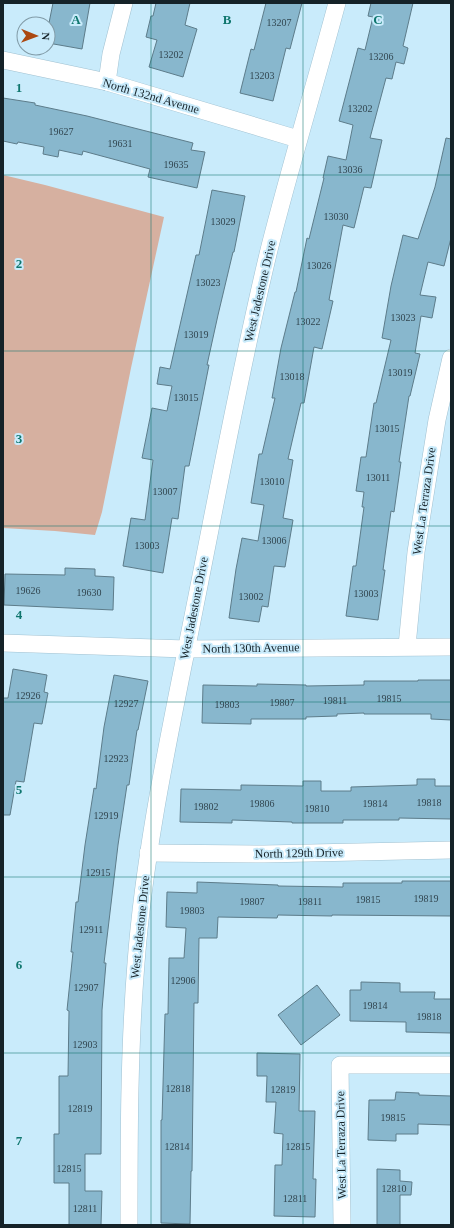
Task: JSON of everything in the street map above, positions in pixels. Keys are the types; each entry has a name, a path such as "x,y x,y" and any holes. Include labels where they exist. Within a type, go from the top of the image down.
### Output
{"street":[{"path":"107,82 111,54 124,3"},
{"name":"West Jadestone Drive","path":"129,1225 130,1070 136,962 148,853 186,649 240,380 270,250 298,139 337,3"},
{"name":"North 132nd Avenue","path":"3,60 107,82 298,139"},
{"name":"West La Terraza Drive","path":"407,646 416,552 436,420 451,358"},
{"name":"North 130th Avenue","path":"3,643 186,649 407,646 451,647"},
{"name":"North 129th Drive","path":"148,853 264,854 451,850"},
{"name":"West La Terraza Drive","path":"342,1225 340,1065 451,1065"}],"shaded area":[{"path":"3,175 164,217 131,368 102,512 95,535 3,528"}],"building":[{"path":"53,3 90,3 82,49 56,44 56,16 50,16"},
{"path":"156,3 190,3 185,25 197,29 183,77 149,67 157,40 146,37"},
{"path":"266,3 302,3 290,49 286,48 273,101 240,93 251,49 254,50"},
{"path":"371,3 413,3 403,46 408,48 404,64 396,62 392,79 386,78 370,138 382,140 371,188 364,187 354,228 343,225 329,300 333,301 322,349 314,347 304,403 301,403 288,459 293,460 283,518 293,520 285,567 274,566 268,607 262,606 259,622 229,618 242,538 258,541 264,505 251,503 259,454 262,454 275,398 272,398 281,348 296,292 307,238 309,239 328,156 346,160 353,125 339,121 358,48 365,50 373,17 368,16"},
{"path":"3,98 35,103 35,105 87,116 193,143 191,150 205,152 197,188 148,177 150,169 83,151 82,155 59,150 58,157 43,154 44,147 3,141"},
{"path":"446,138 451,139 451,238 444,266 428,262 420,295 436,297 432,318 421,316 415,353 420,354 409,396 399,462 401,462 394,512 391,511 378,620 346,616 353,566 356,566 364,507 362,507 364,492 356,491 361,457 366,457 374,403 376,403 391,340 382,338 391,286 403,235 418,239 435,187"},
{"path":"212,190 245,196 234,252 207,365 209,365 189,466 185,466 178,519 172,518 163,573 123,566 131,518 145,520 153,460 142,458 152,408 167,411 172,386 157,384 160,367 170,369 196,255 199,255"},
{"path":"65,568 95,569 95,576 114,577 113,610 4,605 5,574 65,575"},
{"path":"13,669 47,675 44,692 48,693 42,724 34,723 24,782 16,781 10,815 3,815 3,698 8,698"},
{"path":"114,675 148,681 137,730 129,785 127,785 118,845 104,963 106,963 102,1010 101,1154 85,1154 85,1191 102,1191 101,1225 69,1225 69,1183 54,1183 54,1134 59,1134 59,1076 68,1076 69,1011 67,1010 76,902 78,902 94,788 96,789 104,727"},
{"path":"451,680 451,720 431,719 431,714 364,713 306,717 306,719 251,719 251,724 202,723 203,685 364,685 364,681"},
{"path":"417,779 435,779 435,786 451,786 451,819 399,818 399,820 343,820 343,823 292,823 232,820 232,823 180,822 181,789 241,790 241,785 303,786 303,781 321,781 321,791 351,791 351,787 417,785"},
{"path":"402,881 451,881 451,916 278,915 277,918 218,917 217,938 199,938 198,1003 194,1003 190,1224 161,1223 161,1120 165,1014 168,1014 169,958 184,958 186,928 166,927 167,892 197,893 197,882 278,886 343,887 343,883 402,883"},
{"path":"361,982 400,983 400,992 435,992 434,999 451,999 451,1033 406,1032 406,1022 350,1021 350,990 361,990"},
{"path":"317,985 340,1015 301,1045 278,1015"},
{"path":"257,1053 300,1054 299,1111 315,1111 313,1179 316,1179 315,1217 274,1216 275,1165 282,1165 283,1134 274,1133 276,1102 266,1102 267,1076 257,1076"},
{"path":"396,1092 419,1093 419,1095 451,1096 451,1125 418,1124 418,1134 396,1134 396,1141 368,1140 369,1100 395,1100"},
{"path":"377,1169 400,1170 400,1181 412,1182 411,1195 400,1195 400,1225 377,1225"}]}
